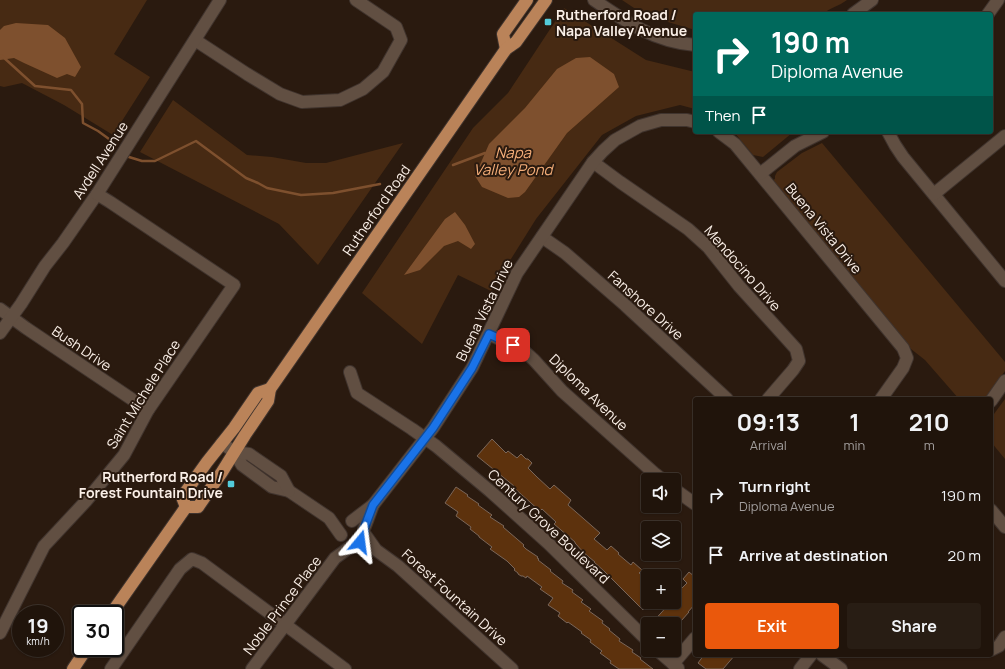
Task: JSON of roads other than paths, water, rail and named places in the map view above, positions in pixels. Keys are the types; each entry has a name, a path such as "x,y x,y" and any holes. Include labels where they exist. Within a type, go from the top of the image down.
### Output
{"main road":[{"path":"506,49 503,34 527,0"},
{"name":"Rutherford Road","path":"270,389 258,393 234,428 182,497 186,507 198,507 268,401 270,389 506,49 516,42 546,0"},
{"path":"117,605 186,507"},
{"path":"73,669 81,657"}],"street":[{"name":"Avdell Avenue","path":"0,333 45,266 97,194 220,0"},
{"path":"195,40 280,94 302,102 340,100 363,89 382,72 401,40 396,27 356,0"},
{"path":"594,0 623,20 644,32 674,42 693,45"},
{"path":"856,12 872,0"},
{"path":"989,12 998,0"},
{"name":"Buena Vista Drive","path":"352,521 373,505 433,428 472,368 517,273 593,162 615,140 640,126 661,120 687,120 693,122"},
{"name":"Buena Vista Drive","path":"722,134 735,144 903,348 907,358 903,368 882,397"},
{"path":"760,174 795,146 818,134"},
{"path":"889,134 903,157 1005,281"},
{"path":"934,194 1005,136"},
{"name":"Mendocino Drive","path":"593,162 688,229 708,247 744,291 796,349 799,361 770,397"},
{"name":"Saint Michele Place","path":"0,633 44,546 86,501 124,455 148,410 234,285 97,194"},
{"name":"Fanshore Drive","path":"542,237 565,253 625,305 725,397"},
{"name":"Bush Drive","path":"0,309 148,410"},
{"name":"Diploma Avenue","path":"489,334 524,351 567,395 654,473"},
{"name":"Century Grove Boulevard","path":"350,372 357,393 425,438 490,491 548,543 641,634"},
{"path":"993,397 1005,381"},
{"path":"222,443 234,452 242,465 272,487 289,491 329,518 344,542 354,545 358,544 362,540 364,531 359,523 329,518"},
{"path":"681,494 693,503"},
{"name":"Buena Vista Drive","path":"364,531 373,505"},
{"path":"993,512 1005,526"},
{"path":"341,536 342,527 352,521"},
{"name":"Forest Fountain Drive","path":"364,531 376,550 398,566 512,669"},
{"name":"Noble Prince Place","path":"335,558 341,536"},
{"name":"Forest Fountain Drive","path":"354,545 376,550"},
{"name":"Noble Prince Place","path":"252,669 335,558 354,545"},
{"path":"111,669 180,569 192,559 202,563 345,669"},
{"path":"993,649 999,646 1005,637"},
{"path":"665,657 676,666 693,641"},
{"path":"800,669 809,657"},
{"path":"825,657 841,669"}],"water":[{"path":"16,23 48,25 65,38 81,67 75,77 67,74 57,78 14,58 0,60 0,30 4,26"},
{"name":"Napa Valley Pond","path":"590,57 614,74 619,87 567,133 525,192 519,197 508,198 482,187 475,176 489,144 525,108 557,69 576,58"},
{"path":"455,212 465,225 475,244 471,249 458,241 444,246 420,270 404,275 445,219"}],"waterway":[{"path":"0,56 2,56 35,86 71,90 82,104 83,123 109,139"},
{"path":"129,157 142,161 155,161 196,141 246,178 267,188 301,195 333,193 380,184"},
{"path":"453,165 485,153"}],"place":[{"name":"Rutherford Road / Napa Valley Avenue","path":"548,22"},
{"name":"Rutherford Road / Forest Fountain Drive","path":"231,484"}]}
